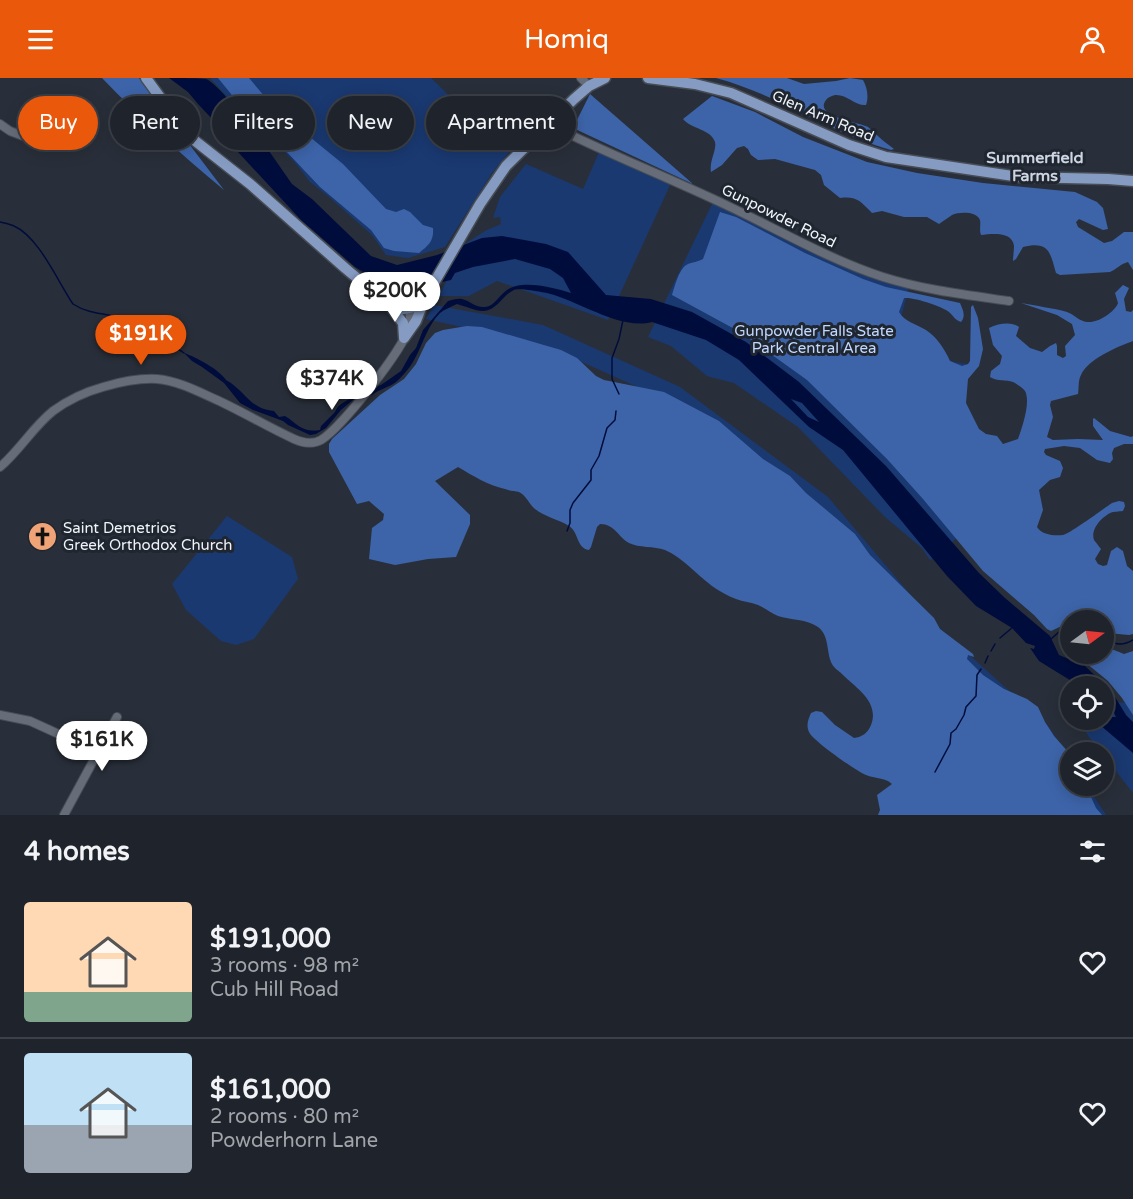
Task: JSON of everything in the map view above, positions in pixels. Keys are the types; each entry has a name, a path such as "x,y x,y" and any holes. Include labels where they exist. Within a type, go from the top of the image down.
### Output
{"main road":[{"path":"146,78 194,140 259,191 388,304 403,323 405,338"},
{"path":"573,96 585,82 605,78"},
{"name":"Glen Arm Road","path":"648,78 695,84 731,93 849,145 886,157 1020,177 1133,181"},
{"path":"405,338 480,204 497,177 521,150"},
{"path":"388,304 398,309 409,308 418,305 426,297"}],"street":[{"path":"0,124 18,134"},
{"name":"Gunpowder Road","path":"576,138 881,277 931,289 1009,301"},
{"path":"0,467 46,418 72,399 98,389 138,379 159,379 189,387 283,434 305,443 315,443 323,439 366,393 405,338 410,327 409,308"},
{"path":"0,715 30,721 98,752"},
{"path":"64,815 117,717"}],"green space":[{"path":"102,78 139,78 153,96 120,96"},
{"path":"210,78 431,78 450,96 426,96 426,150 506,150 509,152 492,173 445,247 408,258 386,255 372,235 310,182 283,150 315,150 315,96 226,96"},
{"path":"218,78 249,78 264,96 233,96"},
{"path":"716,78 787,78 804,84 850,78 863,80 867,92 866,105 835,95 827,99 824,106 826,111 831,115 868,127 894,149 868,143 739,85"},
{"path":"590,94 693,184 576,129 576,122"},
{"path":"712,96 755,112 803,137 867,162 917,173 983,183 1075,192 1097,202 1103,208 1108,229 1103,230 1079,219 1076,222 1078,227 1104,243 1112,241 1124,232 1133,232 1133,270 1128,262 1110,272 1060,275 1056,273 1047,250 1038,246 1023,247 1013,261 1014,246 1010,238 1001,234 981,235 980,220 975,215 955,214 939,224 927,217 904,217 882,211 872,213 858,200 840,198 824,185 821,175 815,170 775,159 758,160 744,146 737,148 722,165 711,172 715,145 713,138 683,119"},
{"path":"315,141 343,164 386,209 396,212 404,209 423,225 433,228 432,240 419,253 384,248 371,230 320,187 285,150 315,150"},
{"path":"177,150 194,150 224,190"},
{"path":"600,150 671,183 608,320 497,281 469,296 439,296 465,244 501,224 500,217 493,218 500,197 526,164 583,189"},
{"name":"Gunpowder Falls State Park Central Area","path":"713,202 909,286 896,338 954,362 972,365 925,405 1002,501 930,560 922,548 885,517 798,427 734,383 707,376 671,346 648,337"},
{"path":"720,212 736,217 805,253 863,279 886,287 960,303 964,315 961,322 942,308 913,299 904,298 899,312 908,321 930,333 946,352 950,361 962,366 970,361 971,307 973,305 978,318 983,349 979,366 968,379 966,403 979,429 986,434 997,436 1003,444 1018,439 1025,415 1027,396 1020,386 1013,382 990,377 991,371 1000,364 1002,356 993,345 989,328 1004,324 1016,325 1019,327 1016,336 1030,348 1042,352 1056,343 1057,355 1063,358 1066,356 1065,346 1075,335 1072,324 1057,315 1021,303 1067,312 1082,321 1092,322 1101,319 1113,310 1118,303 1115,293 1123,285 1129,288 1124,299 1126,311 1133,310 1133,341 1104,354 1090,364 1080,377 1078,394 1051,401 1053,417 1047,437 1053,440 1103,440 1093,426 1094,418 1110,431 1133,436 1133,444 1124,444 1114,448 1113,459 1110,463 1097,460 1080,448 1064,446 1045,449 1046,455 1060,461 1063,468 1060,477 1050,480 1039,490 1043,510 1037,527 1042,532 1063,535 1112,503 1124,502 1123,511 1105,516 1098,523 1093,536 1101,549 1095,559 1098,564 1107,565 1111,551 1117,547 1123,551 1127,566 1133,571 1133,634 1114,634 1114,610 1060,610 1060,627 1051,631 1047,629 983,571 887,459 807,380 740,332 672,295 682,269 688,264 703,259"},
{"path":"434,305 543,325 680,387 828,497 935,624 1048,726 1060,744 1060,796 1094,796 1106,815 967,815 680,406 544,345 426,319"},
{"path":"467,326 482,327 561,350 577,358 596,376 604,380 664,392 719,421 763,459 790,476 806,493 855,534 870,555 934,618 940,629 973,654 974,657 968,655 967,659 983,675 1038,707 1045,722 1060,743 1060,796 1091,796 1102,815 878,815 880,810 877,795 892,784 853,768 818,742 808,729 811,713 822,712 835,725 854,738 868,730 873,717 872,709 865,696 833,665 826,640 818,627 804,621 778,616 758,605 721,592 672,553 629,543 609,526 600,524 591,547 589,550 585,549 572,529 539,512 521,493 487,483 458,467 435,481 470,515 470,524 456,557 395,565 369,559 372,528 383,520 384,514 369,501 357,504 329,452 329,444 380,395 404,379 416,364 426,343 435,333"},
{"path":"227,516 292,557 298,579 254,639 236,645 221,641 186,610 172,584"},
{"path":"1114,650 1124,654 1133,651 1133,715 1114,688 1114,676 1102,676 1087,664 1114,664"},
{"path":"1114,702 1133,703 1133,793 1114,769 1114,742 1093,742 1084,730 1114,730"}],"shaded area":[{"path":"169,78 206,79 225,96 212,96 212,119 200,106 200,96 191,96"},
{"path":"236,150 268,150 292,184 312,199 371,256 397,265 437,255 482,238 502,236 546,244 568,252 606,295 651,299 692,312 746,342 799,382 886,466 979,573 1050,636 1060,655 1060,664 1082,664 1095,676 1063,676 1039,661 1030,648 1034,649 1035,646 1026,643 1012,628 976,606 947,576 843,450 809,427 739,360 706,340 652,322 639,324 625,322 554,295 516,289 488,310 477,310 457,304 442,312 430,327 414,360 399,379 372,395 360,394 341,410 326,428 316,434 310,435 240,403 224,383 184,353 213,368 259,407 274,411 279,417 285,416 304,429 314,431 320,430 338,407 353,397 354,393 381,385 401,371 416,348 423,330 448,301 462,299 485,307 492,305 507,290 521,285 539,286 571,293 563,278 550,269 515,259 473,267 455,273 451,280 424,286 395,286 375,279 355,267 301,220","holes":["791,399 802,403 819,422 808,417"]},
{"path":"1114,695 1133,722 1133,753 1106,730 1114,730 1114,717 1116,717"}],"waterway":[{"path":"0,222 14,226 32,240 73,304 87,311 132,321 184,353"},
{"path":"619,394 612,379 612,358 623,320"},
{"path":"567,531 570,523 570,510 591,480 591,470 599,456 607,428 615,420 616,411"},
{"path":"1000,638 1013,627"},
{"path":"1051,639 1060,631"},
{"path":"1114,643 1125,644 1133,640"},
{"path":"991,651 995,644"},
{"path":"985,663 988,656"},
{"path":"935,772 950,744 951,733 956,729 966,707 976,696 977,675 981,669"}],"place":[{"name":"Saint Demetrios Greek Orthodox Church","path":"42,537"}],"district":[{"name":"Summerfield Farms","path":"1035,167"}]}
